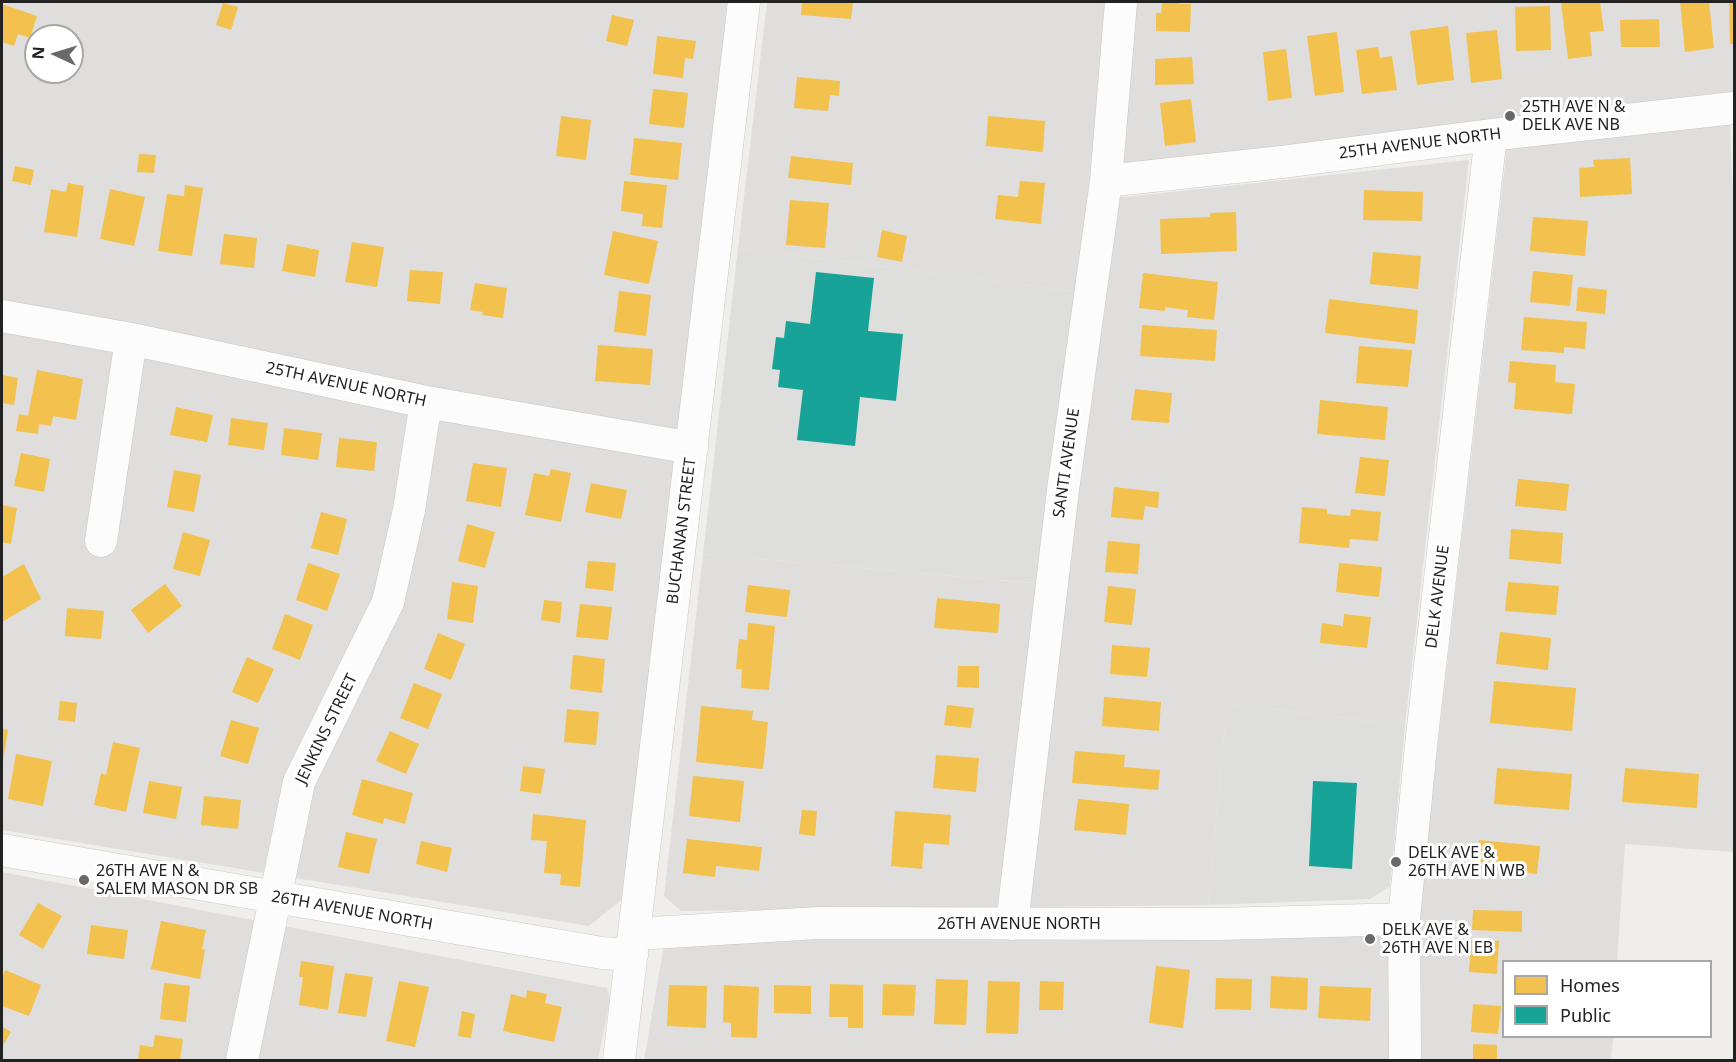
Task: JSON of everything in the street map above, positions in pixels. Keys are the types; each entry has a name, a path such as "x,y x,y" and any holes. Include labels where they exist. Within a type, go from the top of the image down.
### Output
{"street":[{"name":"BUCHANAN STREET","path":"619,1060 744,2"},
{"name":"SANTI AVENUE","path":"1012,924 1063,490 1106,181 1121,2"},
{"name":"25TH AVENUE NORTH","path":"1106,181 1734,108"},
{"name":"DELK AVENUE","path":"1405,1060 1404,919 1422,736 1491,135"},
{"name":"25TH AVENUE NORTH","path":"2,316 131,339 426,402 692,448"},
{"path":"101,541 131,339"},
{"name":"JENKINS STREET","path":"242,1060 298,782 388,602 409,510 426,402"},
{"name":"26TH AVENUE NORTH","path":"2,850 602,953 633,944 819,923 1219,924 1404,919"}],"shaded area":[{"path":"2,2 732,2 626,896 589,926 2,830"},
{"path":"767,2 1105,2 1080,292 738,248"},
{"path":"1137,2 1734,2 1734,91 1120,169"},
{"path":"1730,124 1734,225 1734,852 1625,844 1617,960 1502,960 1502,1038 1613,1038 1611,1060 644,1060 665,939 1418,915 1507,147"},
{"path":"1469,160 1405,725 1227,704 1208,905 681,911 664,896 703,554 1065,586 1116,198"},
{"path":"738,248 1080,292 1044,584 703,554"},
{"path":"1227,704 1405,725 1390,886 1370,899 1208,905"},
{"path":"2,872 607,988 610,1000 598,1060 2,1060"}],"building: Homes":[{"path":"802,2 853,2 851,19 801,15"},
{"path":"1162,2 1191,4 1190,32 1156,31 1156,13 1161,13"},
{"path":"1561,2 1600,2 1604,31 1590,32 1592,56 1568,59"},
{"path":"1680,2 1709,2 1714,48 1685,52"},
{"path":"1729,2 1734,2 1734,44 1730,44"},
{"path":"223,3 238,7 231,30 216,25"},
{"path":"2,4 37,16 34,24 24,24 24,36 18,34 14,46 2,42"},
{"path":"1550,6 1551,50 1516,51 1515,7"},
{"path":"612,15 634,20 627,46 606,41"},
{"path":"1659,19 1660,47 1621,47 1620,20"},
{"path":"1448,26 1454,80 1417,85 1410,31"},
{"path":"1497,30 1502,79 1471,83 1466,33"},
{"path":"1337,32 1344,92 1315,96 1307,36"},
{"path":"657,36 696,41 693,59 685,58 683,78 653,74"},
{"path":"1378,47 1380,58 1392,56 1397,90 1362,94 1356,50"},
{"path":"1286,49 1292,98 1268,101 1263,52"},
{"path":"1192,57 1194,84 1155,85 1155,59"},
{"path":"797,77 840,81 839,96 830,95 828,111 794,108"},
{"path":"653,89 688,93 684,128 649,124"},
{"path":"1191,99 1196,142 1165,146 1160,103"},
{"path":"561,116 591,120 586,160 556,156"},
{"path":"988,116 1045,121 1043,152 986,146"},
{"path":"634,138 682,143 678,180 630,175"},
{"path":"139,154 156,155 154,173 137,172"},
{"path":"791,156 853,163 851,185 788,178"},
{"path":"1630,158 1632,194 1580,197 1579,168 1594,167 1593,160"},
{"path":"15,166 34,170 31,185 12,181"},
{"path":"624,181 667,185 662,228 642,226 643,214 621,211"},
{"path":"1020,181 1045,183 1041,224 995,219 998,195 1018,197"},
{"path":"68,183 84,186 77,237 44,232 51,189 66,192"},
{"path":"185,185 203,188 192,256 158,251 167,194 184,196"},
{"path":"110,189 145,197 134,246 100,239"},
{"path":"1364,190 1423,192 1422,221 1363,220"},
{"path":"790,200 829,203 825,248 786,245"},
{"path":"1236,212 1237,251 1161,254 1160,219 1210,217 1210,213"},
{"path":"1533,217 1588,221 1585,256 1530,251"},
{"path":"882,230 907,236 902,262 877,257"},
{"path":"613,231 658,241 649,284 604,275"},
{"path":"224,234 257,238 254,268 220,264"},
{"path":"352,242 384,247 377,287 345,282"},
{"path":"287,244 319,250 315,277 282,271"},
{"path":"1373,252 1421,256 1418,289 1370,284"},
{"path":"410,270 443,272 440,304 407,301"},
{"path":"1533,271 1573,275 1570,306 1530,302"},
{"path":"1143,273 1218,282 1214,320 1187,317 1188,310 1165,307 1165,311 1139,308"},
{"path":"475,283 507,288 503,318 482,315 483,312 470,310"},
{"path":"1578,287 1607,290 1605,314 1576,311"},
{"path":"619,291 651,295 646,336 614,332"},
{"path":"1329,299 1418,310 1415,344 1325,333"},
{"path":"1524,317 1587,322 1585,349 1564,347 1564,353 1521,350"},
{"path":"1142,325 1217,330 1215,361 1140,356"},
{"path":"598,345 653,349 650,385 595,381"},
{"path":"1359,346 1412,350 1408,387 1356,383"},
{"path":"1510,361 1556,365 1555,382 1575,384 1572,414 1514,409 1516,383 1508,382"},
{"path":"37,370 83,379 76,420 53,416 51,426 39,424 38,434 16,431 19,414 28,416"},
{"path":"2,375 18,378 14,405 2,403"},
{"path":"1135,389 1172,393 1169,423 1131,420"},
{"path":"1320,400 1388,407 1385,440 1317,434"},
{"path":"176,407 213,415 207,442 170,435"},
{"path":"231,418 268,423 264,450 228,445"},
{"path":"284,428 322,433 318,460 281,455"},
{"path":"339,438 377,442 374,471 336,467"},
{"path":"21,453 50,459 44,492 14,486"},
{"path":"1360,457 1389,460 1385,496 1355,493"},
{"path":"473,463 507,468 501,507 466,501"},
{"path":"551,469 571,473 561,522 525,515 534,473 549,476"},
{"path":"174,470 201,475 194,512 167,507"},
{"path":"1518,479 1569,484 1566,511 1515,506"},
{"path":"591,483 627,490 621,519 585,512"},
{"path":"1114,487 1159,492 1158,508 1145,506 1143,520 1111,517"},
{"path":"2,505 17,508 11,544 2,542"},
{"path":"1302,507 1327,509 1327,514 1350,516 1351,509 1381,512 1378,541 1350,539 1349,548 1299,543"},
{"path":"321,512 347,519 338,555 311,548"},
{"path":"467,524 495,532 485,568 458,561"},
{"path":"1511,529 1563,533 1561,564 1509,559"},
{"path":"183,532 210,540 200,576 173,569"},
{"path":"1108,541 1140,544 1138,574 1105,572"},
{"path":"588,561 616,563 613,591 585,588"},
{"path":"308,563 340,574 327,611 296,600"},
{"path":"1339,563 1382,567 1379,597 1336,592"},
{"path":"24,564 41,599 2,622 2,577"},
{"path":"452,582 478,586 473,623 447,619"},
{"path":"1508,582 1559,586 1556,615 1505,611"},
{"path":"165,584 182,606 148,633 131,610"},
{"path":"748,585 790,590 787,617 745,612"},
{"path":"1108,586 1136,589 1132,625 1104,622"},
{"path":"937,598 1000,604 998,633 934,628"},
{"path":"544,600 562,602 560,623 541,620"},
{"path":"580,604 612,607 608,640 576,637"},
{"path":"67,608 104,611 101,639 65,636"},
{"path":"285,614 313,625 300,660 272,649"},
{"path":"1344,614 1371,617 1367,648 1320,643 1322,623 1343,626"},
{"path":"748,623 775,626 769,690 741,688 742,669 736,669 739,639 747,640"},
{"path":"1500,632 1551,638 1548,670 1496,664"},
{"path":"438,633 465,644 451,680 424,669"},
{"path":"1112,645 1150,648 1147,677 1110,674"},
{"path":"573,655 605,659 602,693 570,689"},
{"path":"247,657 274,669 258,703 232,692"},
{"path":"958,666 979,666 979,688 957,687"},
{"path":"1494,681 1576,688 1572,731 1490,723"},
{"path":"414,683 442,694 428,729 400,718"},
{"path":"1104,697 1161,702 1159,731 1102,726"},
{"path":"60,701 77,703 75,722 58,720"},
{"path":"947,705 974,708 971,728 944,725"},
{"path":"701,706 753,711 752,720 768,722 763,769 696,762"},
{"path":"567,709 599,712 596,745 564,742"},
{"path":"231,720 259,728 248,764 220,756"},
{"path":"2,729 8,730 3,761 2,761"},
{"path":"390,731 419,744 406,774 376,761"},
{"path":"113,742 140,748 126,812 94,805 101,773 106,775"},
{"path":"1075,751 1125,755 1124,767 1160,770 1158,790 1072,783"},
{"path":"16,754 52,761 43,806 8,799"},
{"path":"936,755 979,758 976,792 933,788"},
{"path":"523,766 545,769 541,794 520,791"},
{"path":"1497,768 1572,774 1569,810 1494,804"},
{"path":"1625,768 1699,774 1697,808 1622,802"},
{"path":"693,776 744,781 740,822 689,816"},
{"path":"362,779 413,793 405,824 384,818 383,824 352,815"},
{"path":"149,781 182,787 176,819 143,813"},
{"path":"204,796 241,800 238,829 201,825"},
{"path":"1078,799 1129,804 1126,835 1074,830"},
{"path":"802,810 817,811 815,836 799,834"},
{"path":"895,811 951,815 949,845 924,843 922,869 891,866"},
{"path":"533,814 586,820 580,887 560,885 561,874 544,873 547,841 531,840"},
{"path":"346,832 377,839 369,874 338,867"},
{"path":"687,839 762,847 759,871 716,866 715,877 683,873"},
{"path":"1479,840 1540,846 1537,874 1477,868"},
{"path":"421,841 452,848 447,872 416,864"},
{"path":"38,903 62,916 43,949 19,935"},
{"path":"1473,910 1522,911 1522,932 1472,930"},
{"path":"161,921 206,930 200,979 151,969"},
{"path":"91,925 128,930 124,959 87,954"},
{"path":"1471,940 1499,941 1497,974 1469,972"},
{"path":"301,961 334,966 328,1010 299,1005 303,977 299,977"},
{"path":"1156,966 1190,970 1183,1028 1149,1023"},
{"path":"5,970 41,985 29,1016 2,1006 2,980"},
{"path":"345,973 373,977 366,1017 338,1013"},
{"path":"1271,976 1308,978 1307,1010 1270,1008"},
{"path":"1216,978 1252,979 1251,1010 1215,1009"},
{"path":"936,979 968,980 966,1025 934,1024"},
{"path":"399,981 429,987 415,1047 386,1041"},
{"path":"988,981 1020,982 1018,1034 986,1033"},
{"path":"1040,981 1064,982 1063,1010 1039,1010"},
{"path":"164,983 190,986 186,1022 160,1019"},
{"path":"830,984 863,985 863,1028 848,1028 848,1017 829,1017"},
{"path":"883,984 916,985 914,1016 882,1015"},
{"path":"669,985 707,986 706,1028 667,1026"},
{"path":"724,985 759,987 757,1038 731,1037 731,1023 723,1022"},
{"path":"774,985 811,986 811,1014 774,1013"},
{"path":"1320,986 1371,988 1370,1021 1318,1018"},
{"path":"527,990 547,994 545,1003 562,1007 554,1042 503,1031 511,994 526,998"},
{"path":"1473,1004 1501,1006 1498,1034 1471,1032"},
{"path":"462,1011 475,1014 471,1038 458,1036"},
{"path":"2,1026 11,1032 2,1047"},
{"path":"155,1035 183,1039 180,1060 138,1060 140,1045 153,1047"},
{"path":"1473,1044 1497,1045 1497,1060 1473,1060"}],"building: Public":[{"path":"816,272 874,278 868,331 903,334 896,401 860,397 855,446 797,440 803,390 778,387 780,370 772,369 776,337 784,338 786,321 810,324"},
{"path":"1313,781 1357,783 1352,869 1309,866"}],"place":[{"name":"25TH AVE N & DELK AVE NB","path":"1510,116"},
{"name":"DELK AVE & 26TH AVE N WB","path":"1396,862"},
{"name":"26TH AVE N & SALEM MASON DR SB","path":"84,880"},
{"name":"DELK AVE & 26TH AVE N EB","path":"1370,939"}]}
